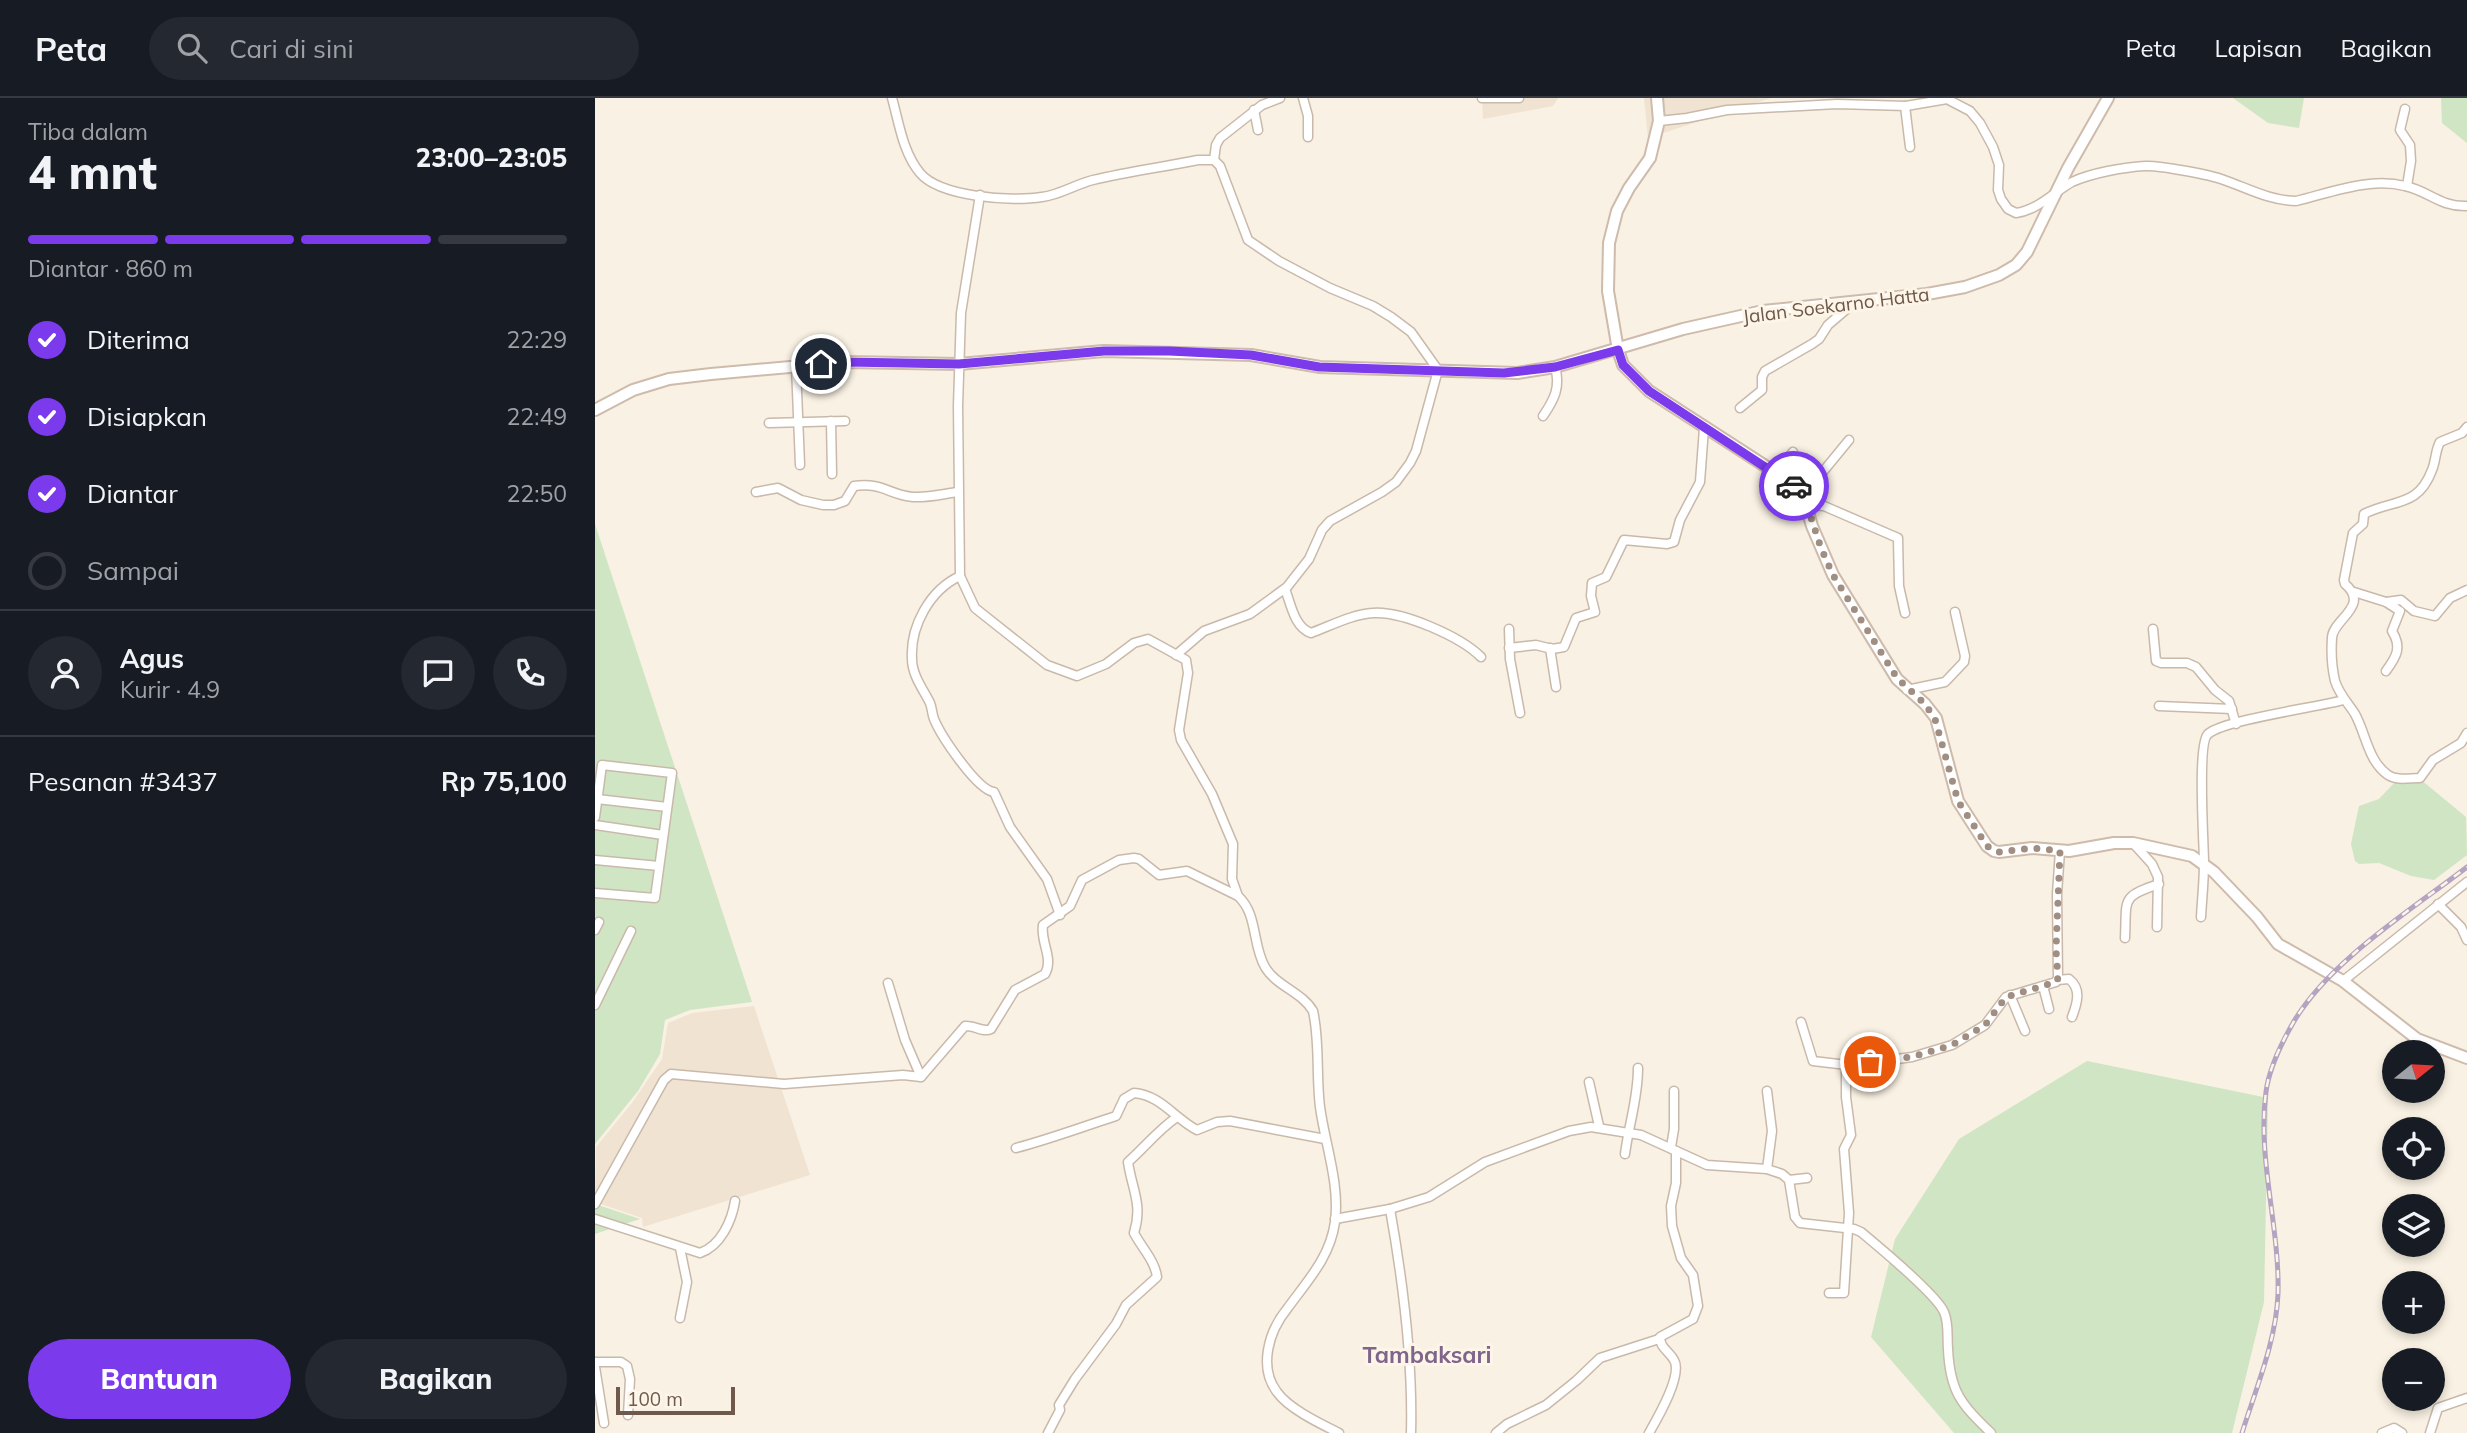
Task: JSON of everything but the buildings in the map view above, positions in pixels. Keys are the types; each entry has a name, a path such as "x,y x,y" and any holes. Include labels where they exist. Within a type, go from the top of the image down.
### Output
{"street":[{"path":"892,98 907,152 922,175 931,183 979,195 1009,199 1045,197 1091,180 1214,160"},
{"path":"1214,160 1220,138 1254,110 1280,98"},
{"path":"1303,98 1308,116 1308,137"},
{"path":"1482,98 1519,98"},
{"path":"1657,98 1659,121 1650,158 1617,211 1609,243 1608,291 1623,365 1638,382 1776,473 1805,500 1898,538 1899,586 1905,613"},
{"path":"1726,98 1727,110"},
{"name":"Jalan Soekarno Hatta","path":"595,410 633,390 669,379 846,362 959,364 1104,351 1251,355 1319,367 1504,373 1555,367 1683,330 1763,311 1927,294 1965,287 1999,275 2016,265 2027,252 2108,98"},
{"path":"1659,121 1727,110 1837,104 1905,106 1943,99 1970,111 1980,123 1997,156 2000,173 1998,190 2001,199 2008,209 2016,213 2024,211 2074,181 2093,175 2149,166 2221,178 2249,191 2287,201 2387,183 2407,186 2453,206 2467,206"},
{"path":"1905,106 1910,147"},
{"path":"2405,109 2400,130 2410,145 2411,161 2407,186"},
{"path":"1254,110 1258,130"},
{"path":"1176,654 1204,631 1250,614 1285,589 1309,559 1322,530 1340,515 1396,482 1410,463 1420,438 1438,370 1411,332 1391,317 1279,261 1248,240 1220,166 1214,160"},
{"path":"979,195 961,313 958,492 960,576 975,608 1047,665 1077,676 1106,664 1134,643 1148,639 1186,660 1188,667 1179,730 1181,740 1212,794 1233,844 1232,879 1238,896 1250,914 1263,966 1313,1011 1320,1108 1335,1194 1335,1219 1328,1248 1315,1273 1279,1319 1269,1345 1267,1358 1271,1382 1283,1399 1339,1433"},
{"path":"1740,408 1762,390 1765,371 1819,339 1828,325 1856,301"},
{"path":"796,366 800,465"},
{"path":"1543,416 1556,397 1558,376 1555,367"},
{"path":"831,421 832,474"},
{"path":"769,423 845,421"},
{"path":"2467,426 2462,433 2439,442 2433,469 2418,494 2411,500 2364,514 2363,524 2353,533 2344,580 2354,592 2386,601 2401,600 2414,611 2435,615 2450,598 2467,590"},
{"path":"1509,648 1536,645 1562,649 1576,618 1595,612 1591,596 1592,583 1606,577 1623,540 1667,544 1674,542 1680,520 1700,482 1704,428"},
{"path":"1805,500 1849,440"},
{"path":"1776,473 1793,452"},
{"path":"756,492 778,488 801,499 834,505 845,501 854,486 870,484 916,497 958,492"},
{"path":"1805,500 1833,575 1897,678 1925,704 1935,719 1958,801 1987,846 1999,852 2032,848 2060,851 2133,843 2192,856 2204,864 2251,911 2278,944 2343,981 2417,1039 2467,1058"},
{"path":"960,576 948,581 936,592 924,612 912,638 912,662 941,730 967,770 986,791 994,792 1010,827 1047,879 1060,915"},
{"path":"1285,589 1299,625 1305,631 1311,633 1366,614 1384,613 1447,634 1472,648 1481,657"},
{"path":"2354,592 2346,618 2332,636 2333,674 2337,688 2358,721 2376,763 2395,779 2420,778 2433,760 2461,743 2467,733"},
{"path":"2386,601 2400,611 2392,631 2397,640 2398,652 2386,671"},
{"path":"1907,690 1945,682 1964,662 1955,612"},
{"path":"1509,629 1509,648 1520,713"},
{"path":"2153,629 2156,660 2196,667 2215,690 2227,698 2236,724"},
{"path":"1550,648 1556,687"},
{"path":"2201,917 2204,864 2204,740 2210,733 2236,724 2344,700"},
{"path":"2159,706 2232,709"},
{"path":"595,817 602,765 672,774 655,898 595,893"},
{"path":"597,799 667,807"},
{"path":"595,825 663,835"},
{"path":"2133,843 2155,870 2159,884 2157,927"},
{"path":"2057,980 2060,851"},
{"path":"921,1077 965,1026 991,1029 1015,990 1045,974 1049,962 1043,925 1060,915 1075,899 1086,877 1119,860 1134,858 1149,865 1159,875 1187,871 1238,896"},
{"path":"595,860 659,866"},
{"path":"2343,981 2467,882"},
{"path":"2125,938 2130,897 2133,893 2159,884"},
{"path":"2438,904 2461,927 2467,940"},
{"path":"595,1005 631,931"},
{"path":"1801,1022 1813,1061 1847,1065 1912,1057 1952,1045 1985,1025 2010,995 2057,980 2069,979 2077,988 2077,1004 2072,1017"},
{"path":"888,983 905,1040 921,1077"},
{"path":"2043,986 2049,1009"},
{"path":"2010,995 2025,1031"},
{"path":"1829,1293 1844,1293 1849,1198 1844,1149 1851,1135 1846,1097 1847,1065"},
{"path":"1625,1154 1638,1093 1637,1068"},
{"path":"595,1204 664,1080 671,1074 783,1084 903,1074 921,1077"},
{"path":"1589,1083 1599,1126"},
{"path":"1496,1433 1507,1424 1546,1405 1577,1380 1597,1359 1659,1339 1693,1319 1698,1306 1693,1275 1681,1258 1672,1226 1671,1206 1676,1183 1673,1149 1674,1091"},
{"path":"1766,1091 1772,1131 1767,1169"},
{"path":"1016,1148 1067,1134 1116,1116 1124,1099 1135,1093 1165,1105 1197,1130 1217,1122 1230,1121 1325,1139"},
{"path":"1048,1433 1061,1410 1059,1405 1116,1324 1126,1305 1157,1278 1155,1265 1134,1233 1139,1217 1137,1196 1128,1162 1146,1146 1159,1129 1177,1117"},
{"path":"1335,1219 1390,1209 1429,1197 1485,1162 1569,1131 1599,1126 1628,1132 1673,1149 1707,1166 1767,1169 1776,1171 1789,1180 1807,1178"},
{"path":"1789,1180 1795,1217 1800,1223 1857,1230 1942,1308 1946,1319 1949,1363 1955,1390 1963,1405 1991,1433"},
{"path":"595,1219 695,1253 709,1250 730,1222 735,1200"},
{"path":"1390,1209 1398,1252 1406,1335 1411,1433"},
{"path":"680,1248 687,1282 680,1318"},
{"path":"1649,1433 1677,1370 1674,1359 1659,1339"},
{"path":"604,1423 595,1364 621,1362 629,1369 628,1415"},
{"path":"2430,1433 2438,1408 2467,1398"},
{"path":"2382,1433 2394,1428 2402,1433"}],"shaded area":[{"path":"1482,98 1558,98 1553,106 1483,119"},
{"path":"1644,98 1771,98 1648,138"},
{"path":"754,1006 810,1175 643,1227 642,1218 595,1202 596,1147 632,1103 662,1059 668,1023 692,1013"}],"green space":[{"path":"2233,98 2304,98 2299,128 2268,123"},
{"path":"2441,98 2467,98 2467,143 2442,123"},
{"path":"595,524 752,1002 690,1010 665,1020 660,1054 638,1091 595,1144"},
{"path":"2420,779 2466,817 2467,855 2434,880 2411,876 2379,863 2359,864 2355,861 2351,844 2359,806 2379,799 2396,781"},
{"path":"2087,1061 2268,1098 2264,1302 2232,1433 1954,1433 1871,1337 1895,1239 1959,1139"},
{"path":"595,1204 640,1219 595,1234"}],"railway":[{"path":"2242,1433 2264,1365 2278,1294 2276,1244 2264,1142 2266,1092 2276,1056 2293,1023 2327,979 2372,938 2467,867"}],"way so far":[{"path":"1794,486 1805,499 1812,526 1833,575 1902,686 1925,704 1935,719 1958,801 1987,846 1999,852 2032,848 2060,851 2056,982 2006,997 1993,1018 1952,1045 1912,1057 1870,1062"}],"district":[{"name":"Tambaksari","path":"1427,1355"}],"route":[{"path":"821,364 959,364 1104,351 1169,351 1251,355 1319,367 1517,373 1555,367 1618,350 1623,365 1649,391 1794,486"}]}
